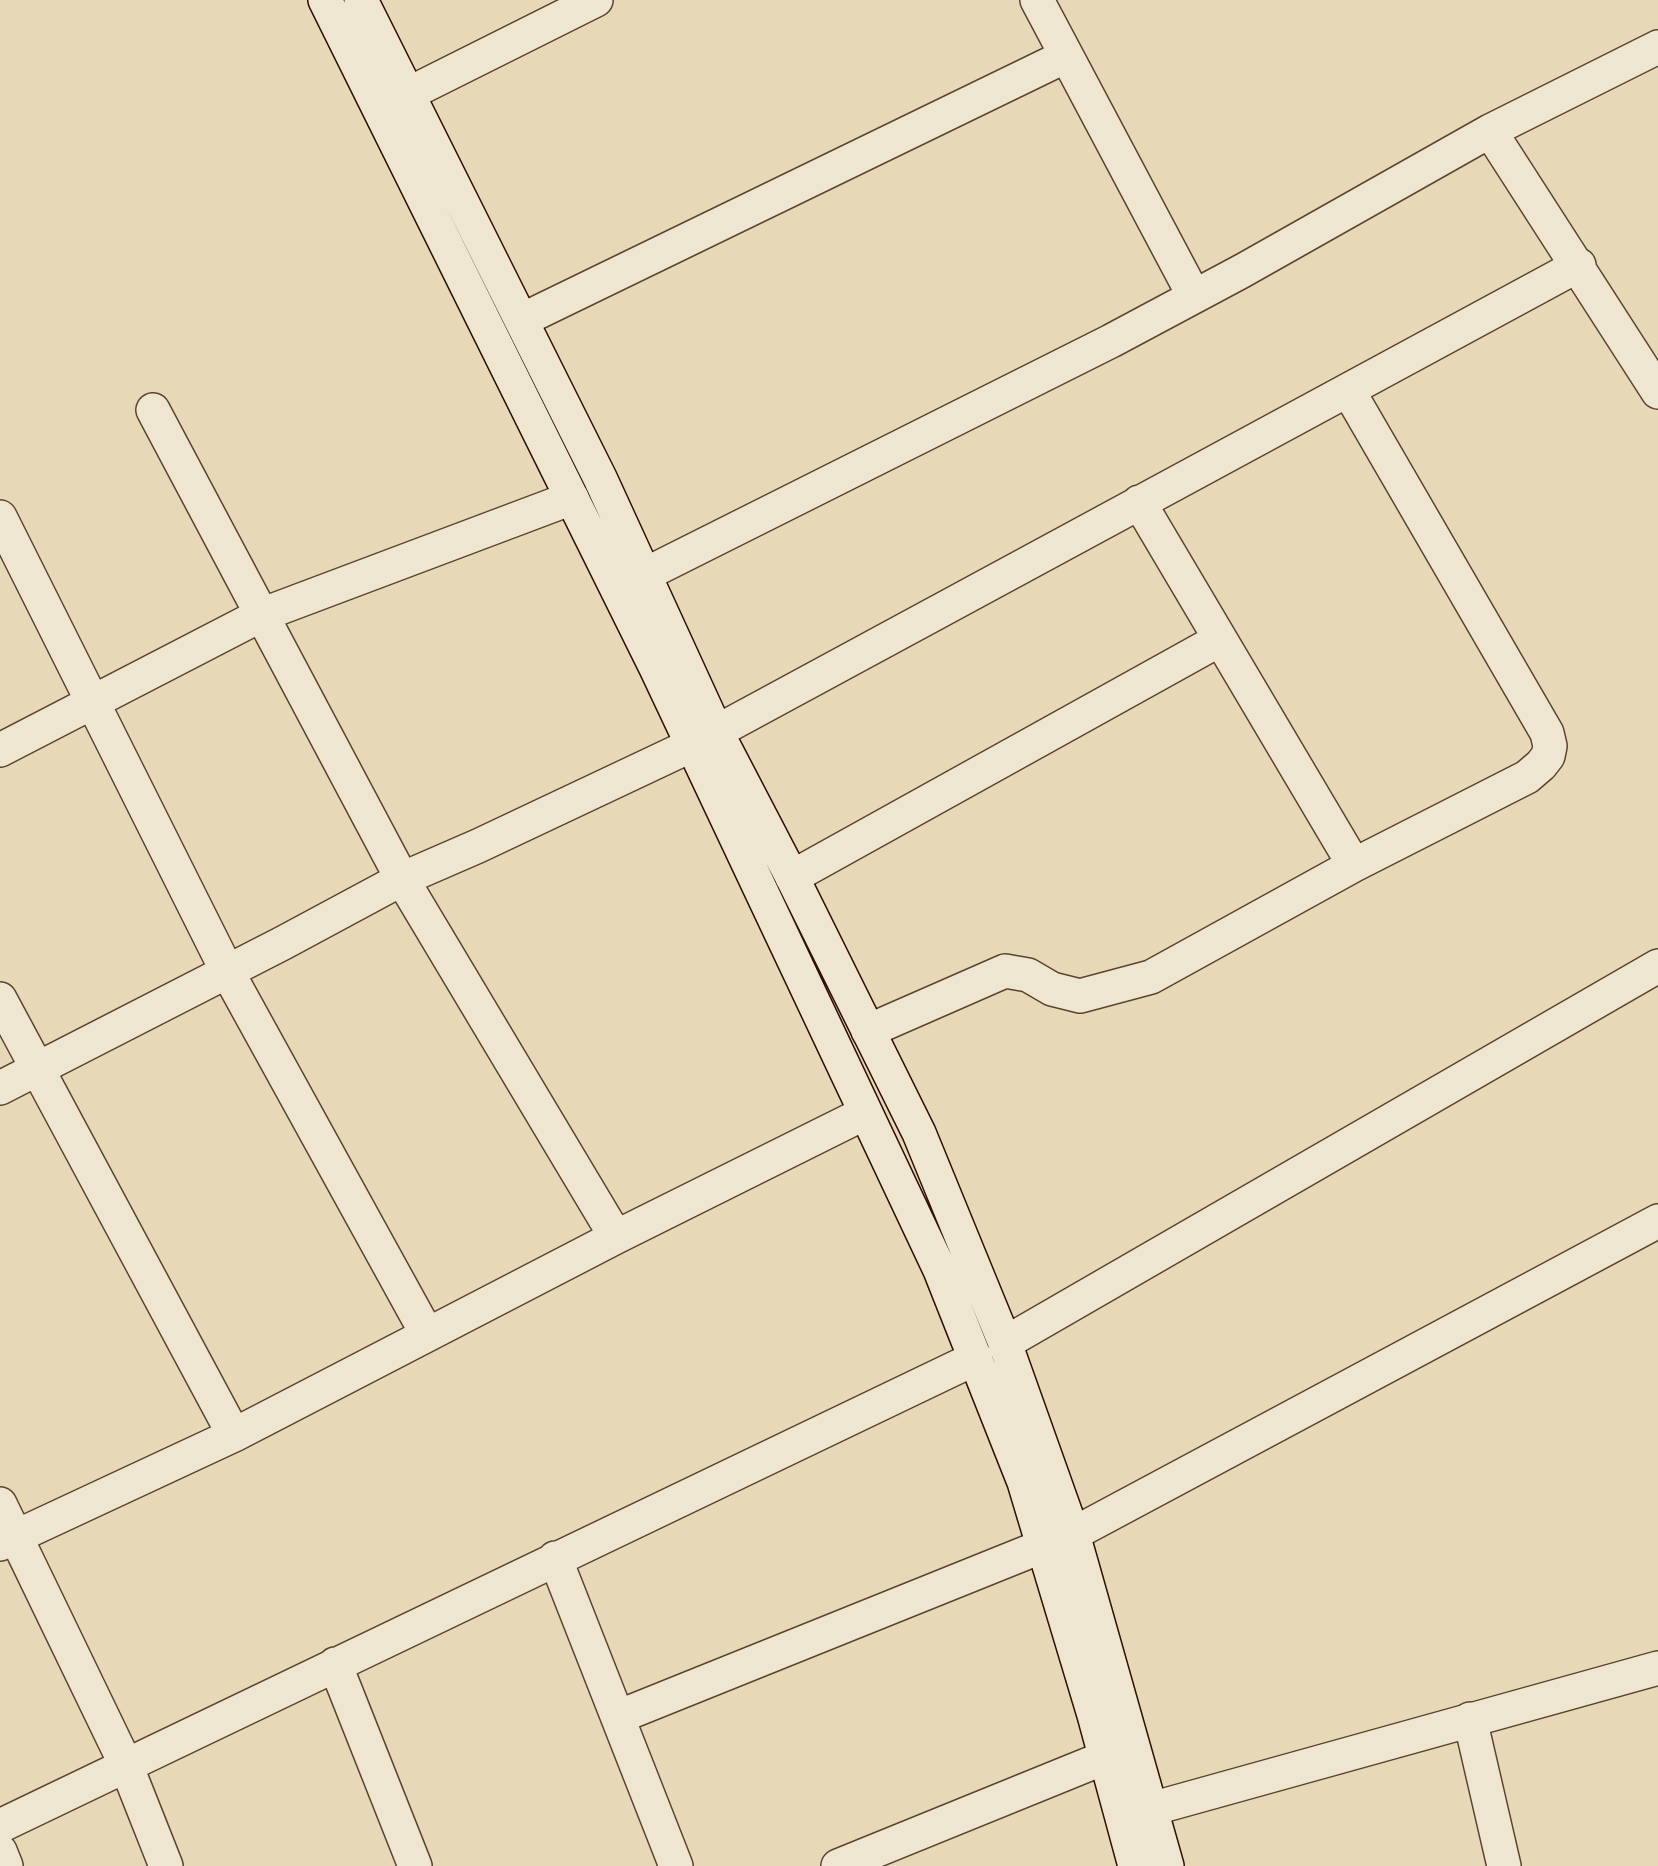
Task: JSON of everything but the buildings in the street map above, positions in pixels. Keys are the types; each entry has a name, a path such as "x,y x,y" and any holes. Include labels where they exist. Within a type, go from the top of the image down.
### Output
{"street":[{"path":"325,0 572,498 704,738 792,877 919,1132 1005,1343 1073,1534 1120,1751 1135,1866"},
{"path":"361,0 522,320 646,574 704,738 865,1113 940,1270 976,1358 1024,1482 1043,1546 1120,1751 1151,1809 1167,1866"},
{"path":"408,94 596,0"},
{"path":"1037,0 1194,296"},
{"path":"646,574 1194,296 1490,131 1658,47"},
{"path":"522,320 1066,56"},
{"path":"1490,131 1658,392"},
{"path":"0,1088 402,879 478,846 704,738 1579,266"},
{"path":"868,1031 1005,971 1028,975 1052,990 1080,996 1151,977 1354,865 1527,777 1548,756 1550,746 1547,733 1348,390"},
{"path":"153,410 402,879 616,1237"},
{"path":"0,750 261,615 572,498"},
{"path":"1140,502 1219,640 1354,865"},
{"path":"0,517 227,971 427,1334"},
{"path":"792,877 1219,640"},
{"path":"1005,1343 1658,966"},
{"path":"0,999 234,1435"},
{"path":"8,1540 234,1435 616,1237 865,1113"},
{"path":"1073,1534 1658,1221"},
{"path":"0,1826 976,1358"},
{"path":"0,1504 8,1540 126,1765 166,1866"},
{"path":"618,1717 1043,1546"},
{"path":"555,1558 676,1866"},
{"path":"335,1664 415,1866"},
{"path":"1151,1809 1658,1668"},
{"path":"1470,1719 1504,1866"},
{"path":"838,1866 1120,1751"},
{"path":"0,1851 6,1866"}]}
